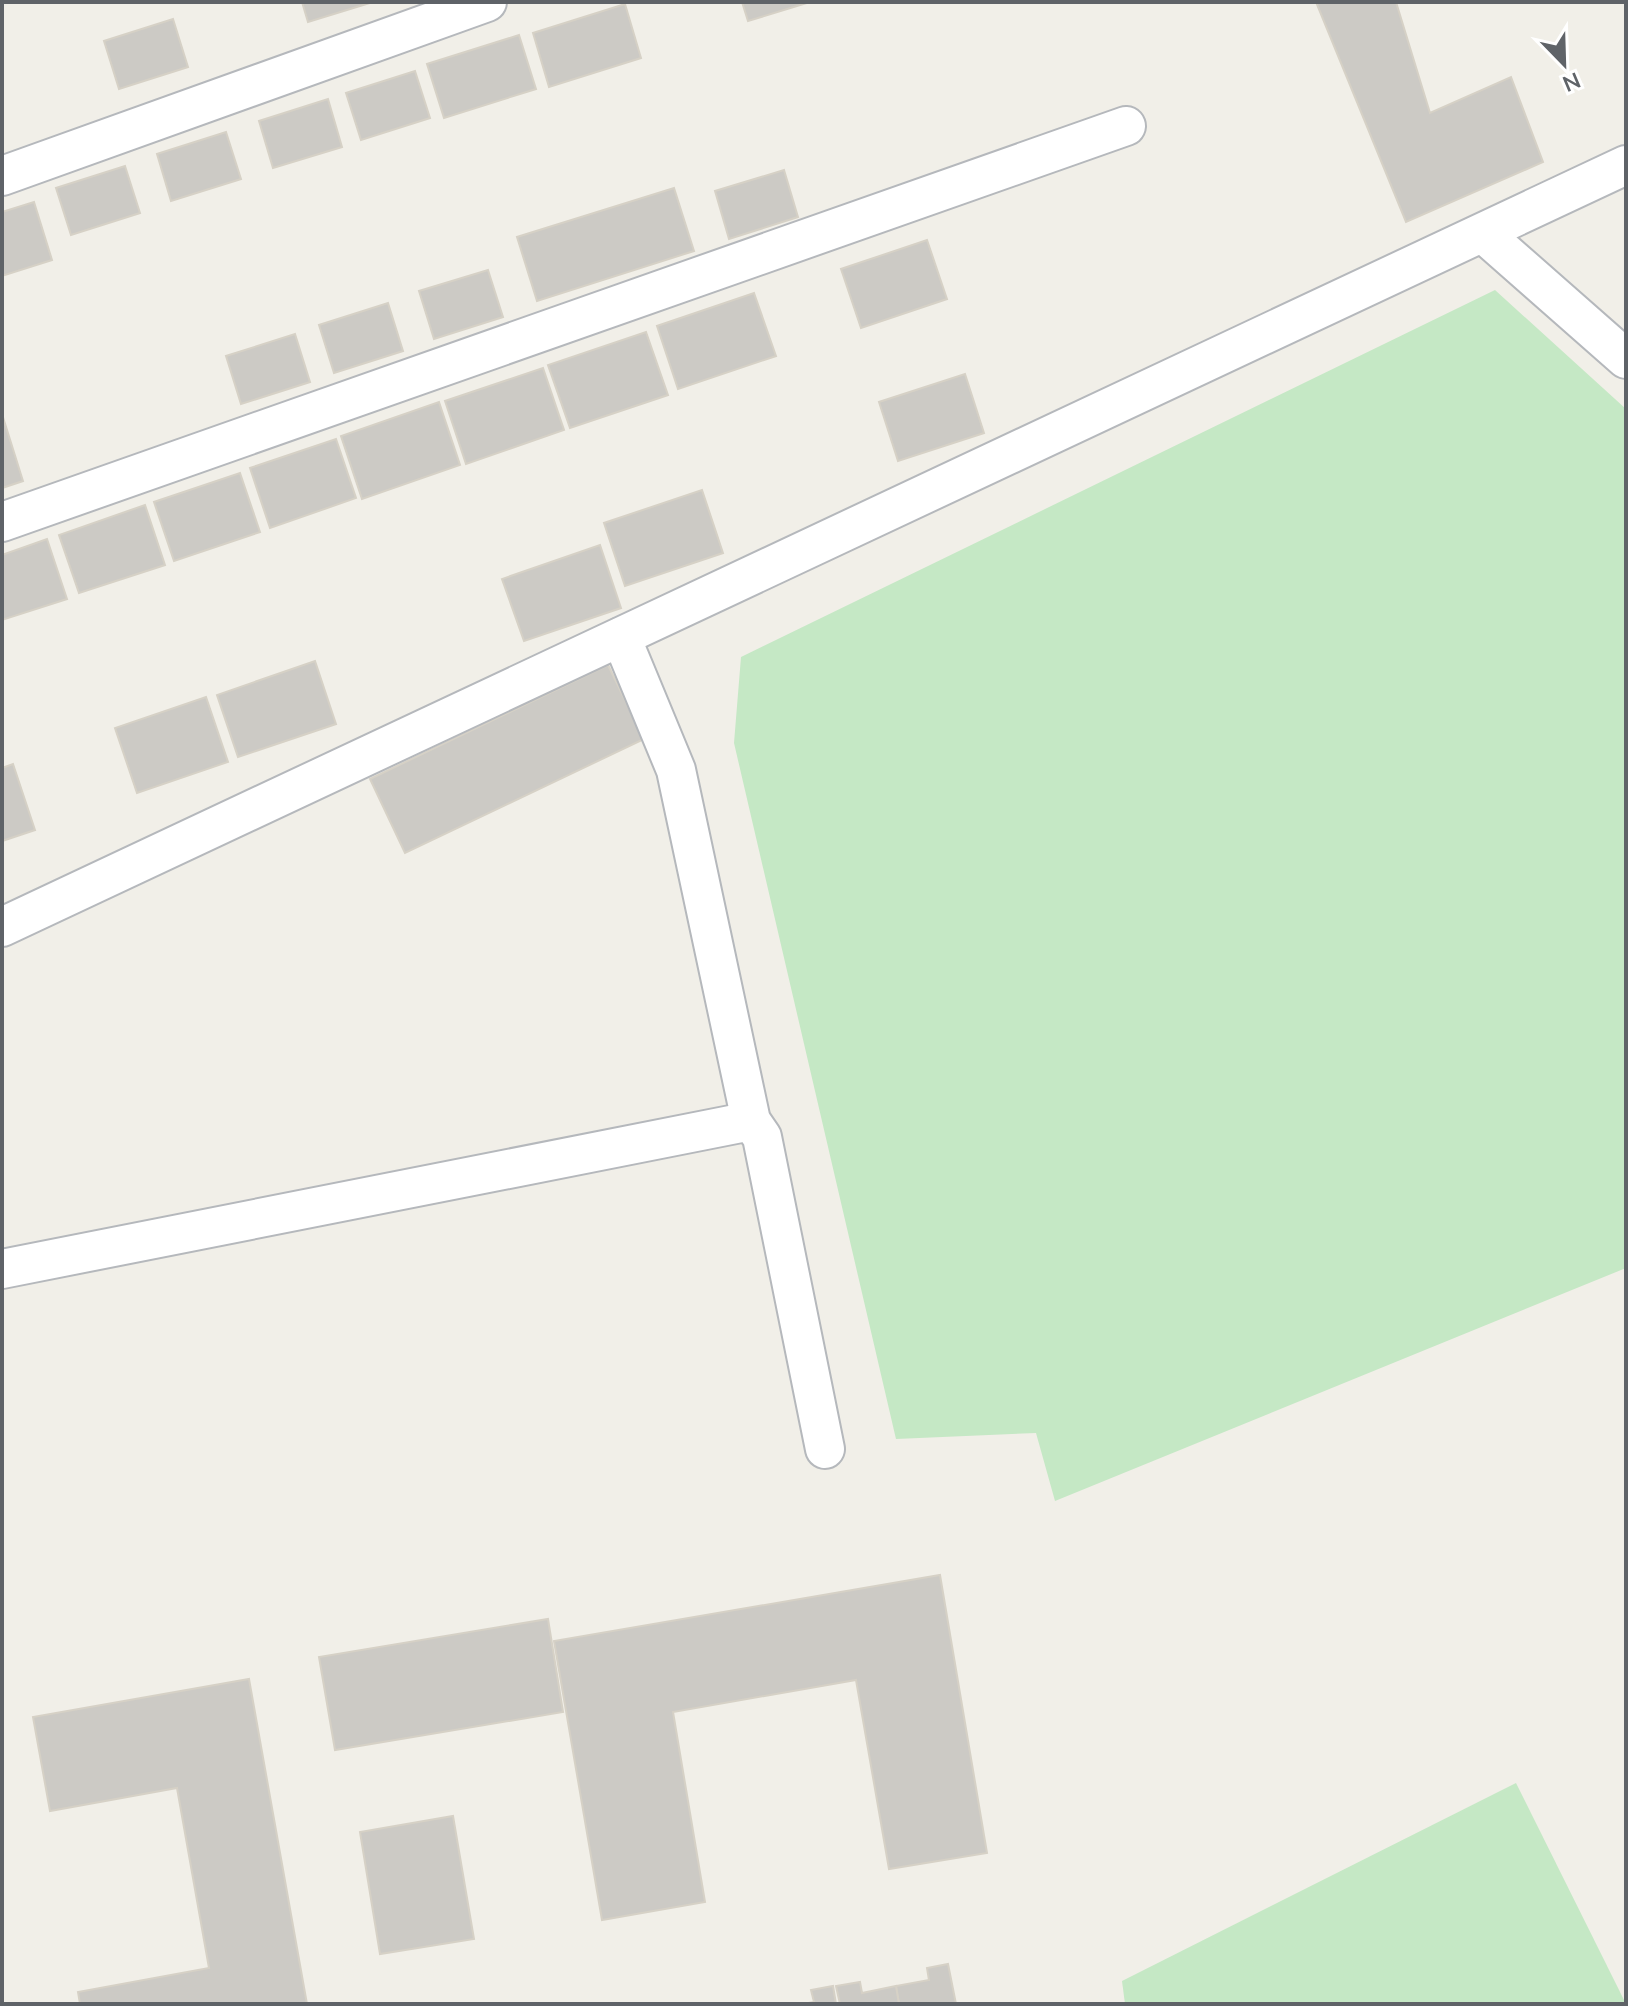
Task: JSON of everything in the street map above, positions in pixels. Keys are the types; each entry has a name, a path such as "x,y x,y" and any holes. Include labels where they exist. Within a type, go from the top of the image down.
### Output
{"street":[{"path":"2,176 487,2"},
{"path":"2,522 1126,126"},
{"path":"2,927 1626,165"},
{"path":"1484,234 1626,359"},
{"path":"621,637 676,770 751,1121 762,1137 825,1449"},
{"path":"2,1269 751,1121"}],"green space":[{"path":"1495,290 1626,409 1626,1268 1055,1501 1036,1433 896,1439 734,743 741,657"},
{"path":"1516,1783 1626,2004 1125,2004 1122,1981"}],"building":[{"path":"302,2 373,2 308,22"},
{"path":"742,2 810,2 748,21"},
{"path":"1316,2 1396,2 1430,113 1511,77 1543,162 1406,222"},
{"path":"625,4 641,58 549,87 533,33"},
{"path":"173,19 188,67 119,89 104,41"},
{"path":"519,35 536,89 444,118 427,64"},
{"path":"415,71 430,118 361,140 346,93"},
{"path":"328,99 342,147 273,168 259,121"},
{"path":"226,132 241,179 171,201 157,154"},
{"path":"125,166 140,213 71,235 56,188"},
{"path":"784,170 798,217 729,239 715,191"},
{"path":"674,188 694,251 537,301 517,237"},
{"path":"34,202 52,260 2,276 2,212"},
{"path":"927,240 947,299 861,328 841,269"},
{"path":"488,270 503,317 434,339 419,291"},
{"path":"754,293 776,356 678,389 657,326"},
{"path":"388,303 403,351 334,373 319,325"},
{"path":"646,332 668,395 570,428 548,365"},
{"path":"295,334 310,382 241,404 226,356"},
{"path":"543,368 564,430 466,464 445,401"},
{"path":"965,374 984,433 898,461 879,402"},
{"path":"439,402 460,465 362,499 341,436"},
{"path":"2,414 23,481 2,488"},
{"path":"336,439 356,498 270,528 250,468"},
{"path":"240,473 260,532 174,561 154,502"},
{"path":"702,490 723,553 625,586 604,523"},
{"path":"145,505 165,565 79,593 59,535"},
{"path":"47,539 67,599 2,620 2,555"},
{"path":"600,545 621,608 524,641 502,579"},
{"path":"315,661 336,724 238,757 217,695"},
{"path":"608,665 644,739 405,853 370,779"},
{"path":"206,697 228,762 137,793 115,728"},
{"path":"13,764 35,830 2,841 2,768"},
{"path":"940,1575 987,1853 889,1869 856,1680 673,1712 705,1902 602,1920 554,1641"},
{"path":"548,1619 563,1712 335,1750 319,1657"},
{"path":"249,1679 307,2004 80,2004 78,1992 209,1968 177,1788 50,1811 33,1717"},
{"path":"453,1816 474,1939 380,1954 360,1832"},
{"path":"948,1964 956,2004 899,2004 896,1986 929,1980 927,1968"},
{"path":"860,1982 862,1993 896,1986 899,2004 840,2004 836,1986"},
{"path":"833,1986 836,2004 803,2004 814,2002 811,1990"}]}
